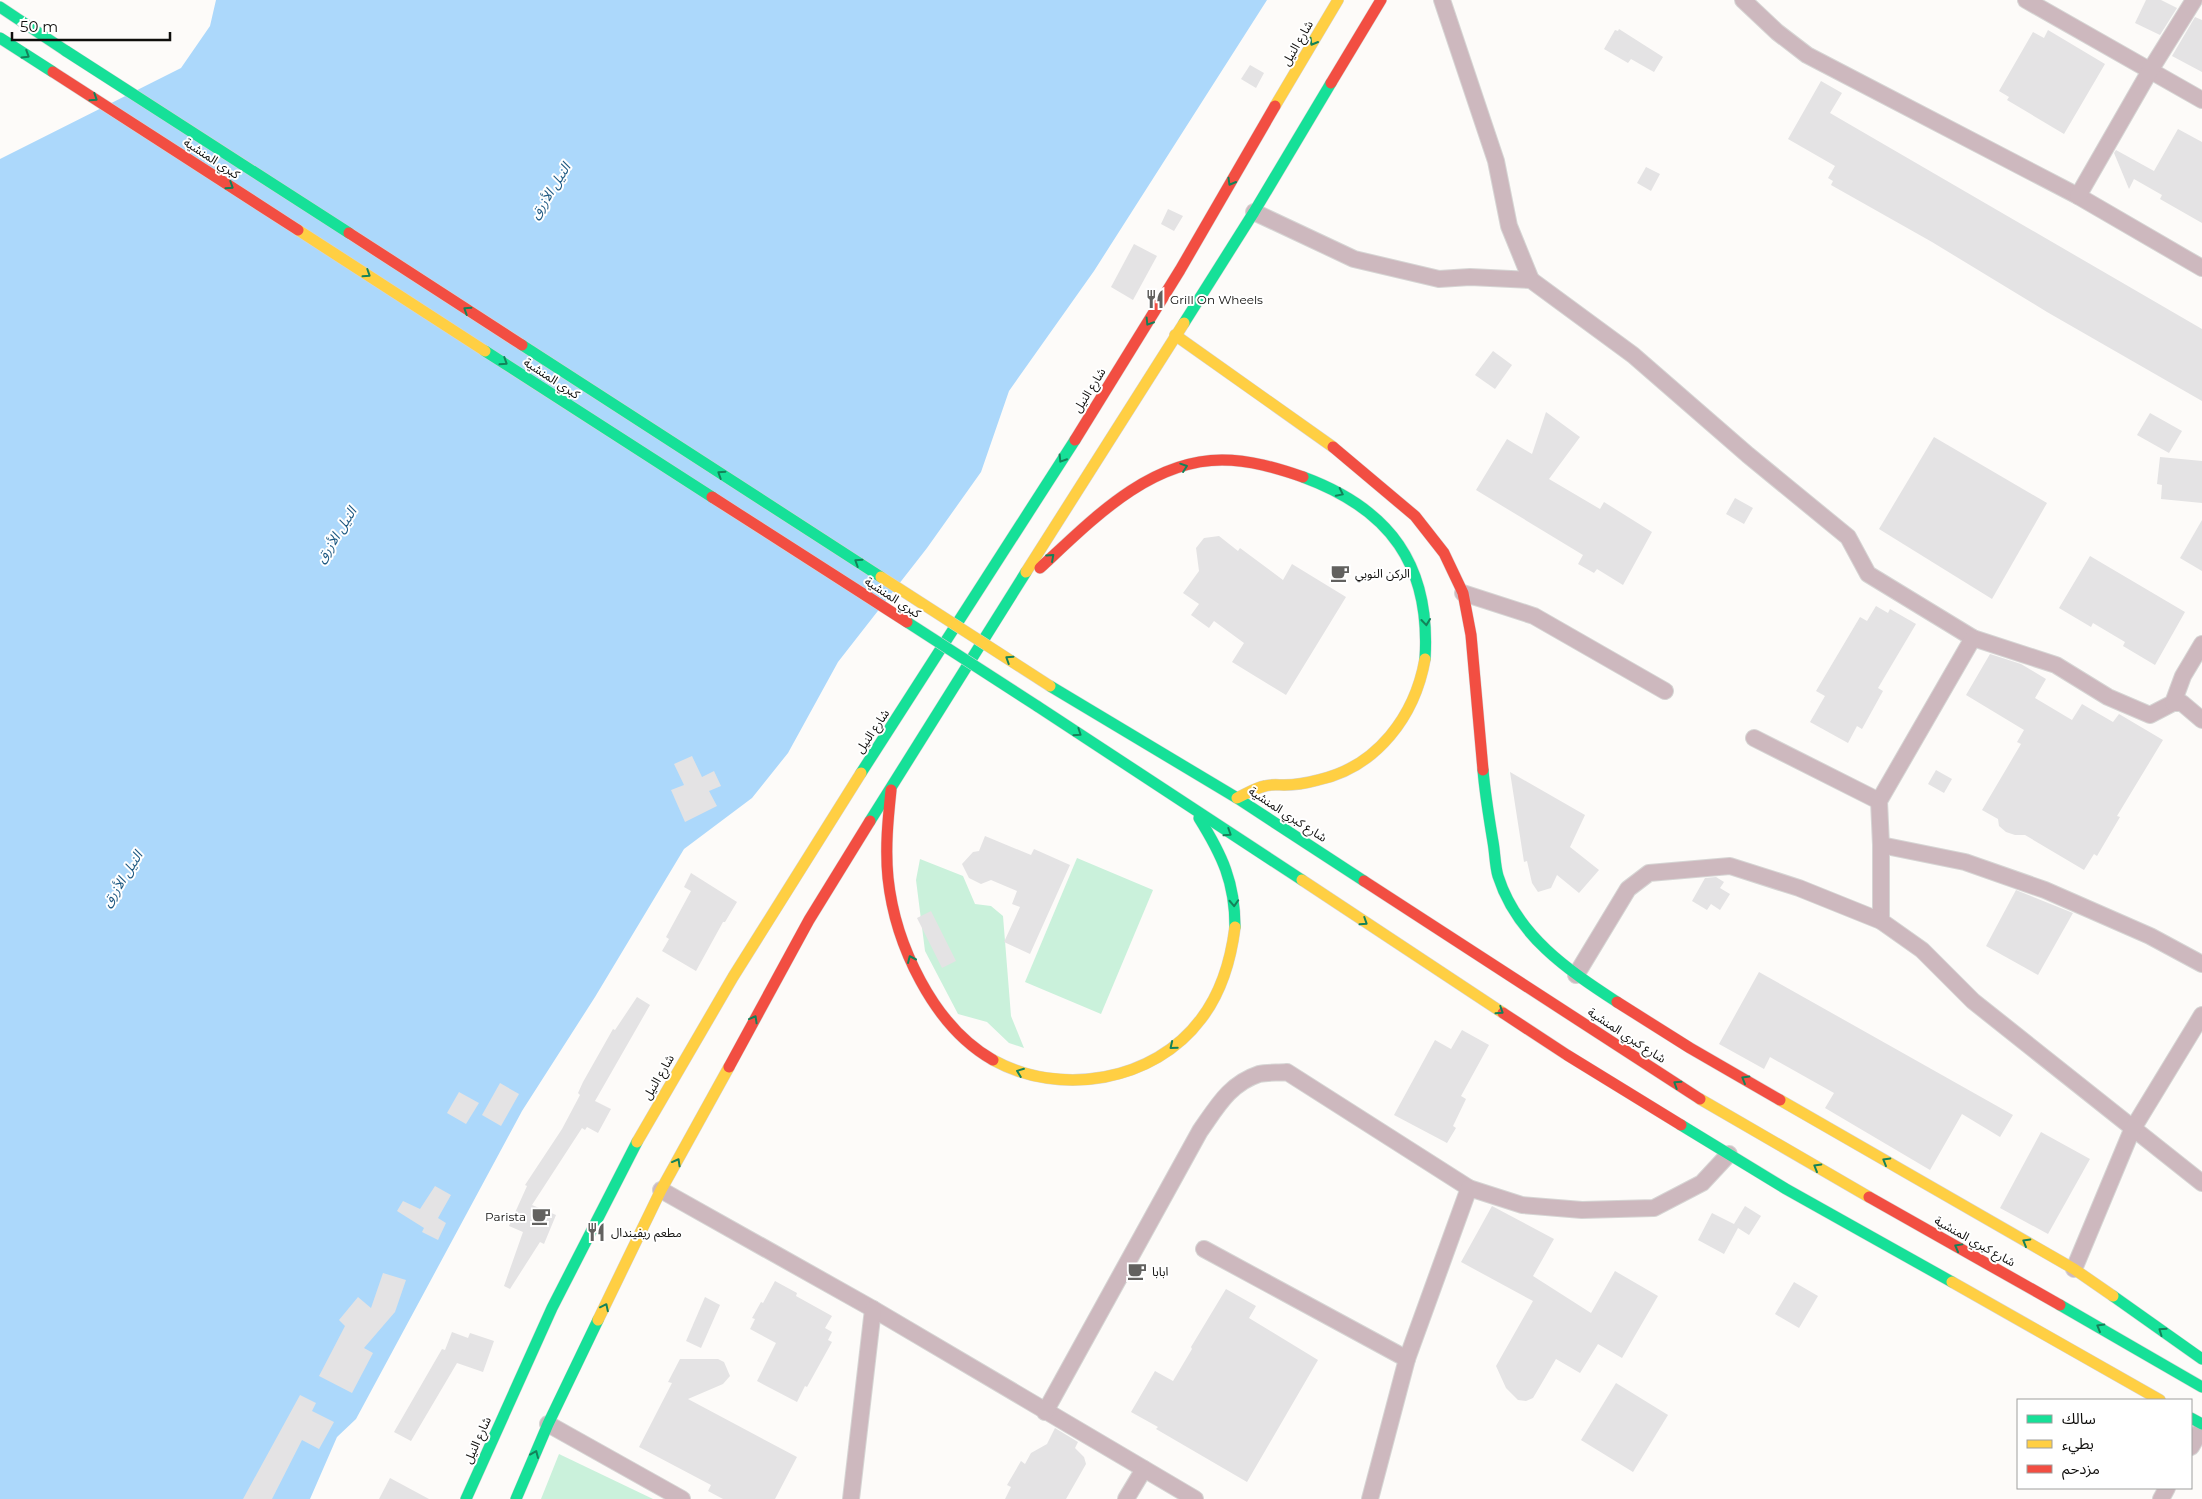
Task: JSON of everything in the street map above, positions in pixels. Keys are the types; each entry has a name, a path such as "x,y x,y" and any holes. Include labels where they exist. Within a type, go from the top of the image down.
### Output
{"main road":[{"name":"شارع النيل","path":"466,1499 512,1393 580,1254 654,1111 780,900 864,767 917,690 1158,306 1338,0"},
{"path":"516,1499 548,1424 661,1190 808,920 1254,212 1381,0"},
{"name":"كبري المنشية","path":"0,7 1050,686"},
{"name":"كبري المنشية","path":"0,38 1037,706 1195,811"},
{"path":"1175,335 1330,444 1414,516 1444,552 1463,593 1471,635 1485,790 1498,876 1531,934 1553,957 1576,975 1690,1048 2074,1269 2202,1359"},
{"path":"1015,590 1102,513 1128,493 1154,477 1198,462 1242,460 1282,469 1317,481 1351,498 1380,521 1401,546 1412,565 1423,599 1427,635 1422,676 1409,709 1392,736 1367,758 1344,772 1319,781 1284,786 1266,785 1237,798"},
{"name":"شارع كبري المنشية","path":"1050,686 1237,798 1687,1091 1861,1193 2068,1309 2202,1387"},
{"path":"891,786 887,865 894,913 926,991 945,1021 960,1037 987,1057 1023,1074 1062,1081 1100,1080 1138,1068 1172,1049 1199,1022 1222,983 1234,944 1234,900 1222,854 1195,811"},
{"path":"1195,811 1567,1054 1786,1189 2158,1399"}],"street":[{"path":"1442,0 1496,161 1509,226 1531,280 1633,354 1748,455 1848,537 1868,574 1972,638 2056,665 2108,697 2150,715 2173,703 2182,703 2202,720"},
{"path":"1743,0 1777,32 1807,55 2078,196 2202,268"},
{"path":"2026,0 2202,100"},
{"path":"2078,196 2150,69 2194,0"},
{"path":"1254,212 1354,259 1439,279 1470,277 1531,280"},
{"path":"1463,593 1534,616 1665,691"},
{"path":"1882,921 1882,845 1879,801 1972,638"},
{"path":"2173,703 2183,676 2202,644"},
{"path":"1754,738 1879,801"},
{"path":"1882,845 1965,862 2045,890 2150,936 2202,964"},
{"path":"1576,975 1628,889 1649,873 1730,866 1799,888 1882,921 1922,950 1973,1002 2202,1184"},
{"path":"2074,1269 2132,1130 2202,1015"},
{"path":"1046,1412 1200,1131 1226,1094 1245,1080 1261,1074 1287,1072 1469,1188 1522,1205 1582,1210 1654,1208 1702,1182 1729,1154"},
{"path":"1370,1499 1407,1359 1469,1188"},
{"path":"661,1190 872,1310 1195,1499"},
{"path":"1204,1249 1407,1359"},
{"path":"851,1499 872,1310"},
{"path":"548,1424 682,1499"},
{"path":"2192,1445 2202,1428"},
{"path":"1126,1499 1144,1469"}],"green space":[{"path":"1077,858 1153,890 1101,1014 1025,982"},
{"path":"920,859 963,876 975,904 991,906 1003,916 1011,1016 1024,1048 1009,1043 987,1022 958,1014 925,951 916,880"},
{"path":"559,1454 653,1499 541,1499"}],"water":[{"name":"النيل الأزرق","path":"216,0 1267,0 1094,271 1009,391 981,472 927,548 838,662 788,753 752,798 684,849 595,997 522,1111 356,1419 337,1437 310,1499 0,1499 0,159 181,68 210,26"}],"building":[{"path":"2146,0 2161,0 2177,8 2160,35 2135,23"},
{"path":"2195,17 2202,20 2202,72 2172,56"},
{"path":"1619,29 1663,57 1654,72 1631,59 1628,63 1604,49 1615,30 1618,31"},
{"path":"2048,30 2105,64 2064,134 2007,100 2009,97 1999,91 2033,32 2044,38"},
{"path":"1250,65 1264,73 1256,88 1241,79"},
{"path":"1821,81 1842,93 1830,113 2202,329 2202,401 2047,312 1932,242 1831,185 1833,181 1828,178 1835,166 1788,139"},
{"path":"2178,129 2202,142 2202,223 2160,199 2162,195 2134,179 2129,189 2114,153 2116,150 2154,171"},
{"path":"1646,167 1660,174 1651,191 1637,183"},
{"path":"1168,209 1183,216 1174,231 1161,224"},
{"path":"1134,244 1157,256 1133,300 1111,287"},
{"path":"1493,351 1512,365 1495,389 1475,375"},
{"path":"1546,412 1580,437 1549,479 1600,509 1604,502 1652,532 1623,585 1597,569 1594,573 1578,564 1583,555 1476,490 1507,439 1532,454"},
{"path":"2150,413 2182,431 2169,453 2137,435"},
{"path":"1934,437 2047,503 1992,599 1879,529"},
{"path":"2160,457 2202,461 2202,503 2161,499 2162,485 2157,484"},
{"path":"1735,498 1753,508 1744,524 1726,514"},
{"path":"2202,520 2202,571 2180,558"},
{"path":"1219,536 1238,551 1240,548 1283,580 1292,564 1346,597 1286,695 1232,662 1244,643 1214,621 1209,628 1191,615 1199,604 1183,593 1199,571 1196,548 1204,538"},
{"path":"2090,556 2185,612 2155,665 2123,646 2125,642 2093,623 2091,627 2059,608"},
{"path":"1876,606 1888,613 1890,609 1916,624 1878,688 1883,691 1862,729 1857,726 1848,743 1810,722 1825,696 1816,691 1860,617 1867,621"},
{"path":"1990,654 2021,664 2046,679 2035,698 2072,720 2082,704 2113,722 2119,714 2163,740 2117,816 2120,817 2097,856 2094,854 2084,870 2025,835 2015,835 2006,832 1999,826 1998,819 1982,810 2021,744 2017,742 2024,730 1966,695"},
{"path":"692,756 702,777 714,771 721,786 709,791 717,806 685,822 671,790 684,785 674,764"},
{"path":"1936,770 1952,779 1944,793 1928,784"},
{"path":"1510,772 1585,815 1570,847 1599,870 1579,893 1557,875 1551,888 1538,892 1532,883 1527,861 1524,862"},
{"path":"985,836 1031,855 1034,849 1070,865 1030,954 1004,942 1020,907 1012,904 1017,891 991,880 981,884 969,878 962,864 973,852 979,851"},
{"path":"691,873 737,902 725,922 723,922 696,971 662,951 669,939 666,937 691,891 684,887"},
{"path":"1716,877 1724,882 1720,888 1730,894 1720,910 1711,904 1707,910 1692,901 1705,878"},
{"path":"2016,890 2073,913 2038,975 1986,946"},
{"path":"931,911 956,961 942,968 917,918"},
{"path":"1759,972 2013,1115 2000,1137 1962,1114 1930,1170 1825,1108 1834,1093 1770,1057 1764,1069 1719,1044"},
{"path":"637,997 650,1005 595,1101 611,1109 598,1133 587,1127 585,1130 582,1128 532,1205 556,1215 544,1244 540,1242 510,1289 504,1286 523,1232 509,1226 527,1186 525,1185 562,1129 580,1095 578,1093 583,1082 613,1029 615,1030"},
{"path":"1462,1030 1489,1045 1461,1096 1466,1099 1453,1126 1456,1128 1447,1143 1394,1115 1435,1040 1451,1049"},
{"path":"500,1083 519,1094 501,1126 482,1115"},
{"path":"459,1092 479,1103 466,1124 447,1113"},
{"path":"2041,1132 2090,1159 2048,1234 2000,1208"},
{"path":"435,1186 451,1195 438,1218 446,1223 438,1240 422,1232 424,1228 397,1211 403,1201 420,1209"},
{"path":"1492,1206 1554,1239 1533,1276 1591,1313 1615,1271 1658,1296 1622,1358 1598,1344 1580,1373 1556,1359 1533,1398 1526,1401 1518,1400 1506,1388 1496,1366 1533,1301 1461,1262"},
{"path":"1745,1206 1761,1216 1749,1235 1738,1228 1724,1254 1698,1240 1712,1213 1734,1224"},
{"path":"383,1273 406,1280 395,1312 364,1348 373,1353 352,1393 319,1376 345,1326 339,1320 358,1297 371,1308"},
{"path":"775,1281 797,1293 796,1296 832,1316 825,1328 832,1332 828,1340 832,1342 797,1402 757,1381 776,1343 750,1329 755,1319 752,1318"},
{"path":"1794,1282 1818,1296 1799,1328 1775,1314"},
{"path":"1226,1289 1256,1306 1249,1318 1318,1360 1247,1482 1156,1429 1158,1427 1131,1412 1155,1371 1173,1381"},
{"path":"705,1297 720,1305 701,1348 686,1341"},
{"path":"452,1332 468,1338 470,1333 494,1341 483,1372 457,1363 411,1441 394,1432 442,1349 445,1350"},
{"path":"680,1359 718,1359 724,1362 730,1376 723,1384 688,1399 797,1457 775,1499 723,1499 708,1491 711,1485 639,1447 672,1383 668,1382"},
{"path":"1616,1383 1668,1415 1633,1472 1581,1440"},
{"path":"300,1395 316,1403 312,1411 334,1422 319,1449 302,1440 272,1499 243,1499"},
{"path":"1055,1428 1078,1442 1075,1448 1084,1457 1086,1464 1066,1499 1005,1499 1011,1487 1007,1485 1021,1461 1025,1464 1031,1453 1047,1444"},
{"path":"390,1478 429,1499 379,1499"}],"traffic: fast":[{"path":"0,7 66,51"},
{"path":"0,38 53,72"},
{"path":"66,51 349,233"},
{"path":"1184,323 1254,212 1331,83"},
{"path":"522,345 881,577"},
{"path":"485,351 712,497"},
{"path":"861,773 1075,440"},
{"path":"1303,477 1333,490 1360,506 1381,524 1399,545 1412,569 1421,595 1425,626 1425,659"},
{"path":"870,821 1026,572"},
{"path":"907,622 1037,706"},
{"path":"1050,686 1237,798 1364,881"},
{"path":"1037,706 1302,880"},
{"path":"1483,770 1496,868 1507,897 1531,934 1546,950 1580,977 1617,1002"},
{"path":"1199,818 1214,844 1230,882 1235,927"},
{"path":"1681,1125 1786,1189 1952,1282"},
{"path":"466,1499 552,1308 637,1142"},
{"path":"2113,1296 2202,1359"},
{"path":"2060,1305 2202,1387"},
{"path":"516,1499 548,1424 598,1320"},
{"path":"2192,1419 2202,1424"}],"traffic: slow":[{"path":"1275,106 1338,0"},
{"path":"298,230 485,351"},
{"path":"1026,572 1184,323"},
{"path":"1175,335 1333,447"},
{"path":"881,577 1050,686"},
{"path":"1237,798 1267,785 1288,785 1318,780 1358,764 1390,736 1402,719 1420,680 1425,659"},
{"path":"637,1142 733,977 861,773"},
{"path":"1302,880 1503,1013"},
{"path":"993,1060 1019,1071 1047,1078 1076,1080 1104,1077 1132,1069 1158,1057 1181,1040 1208,1009 1224,975 1235,927"},
{"path":"598,1320 661,1190 729,1067"},
{"path":"1700,1099 1869,1197"},
{"path":"1780,1100 2074,1269 2113,1296"},
{"path":"1952,1282 2158,1399"}],"traffic: jam":[{"path":"1331,83 1381,0"},
{"path":"53,72 298,230"},
{"path":"1075,440 1180,270 1275,106"},
{"path":"349,233 522,345"},
{"path":"1333,447 1415,516 1444,553 1463,593 1471,635 1483,770"},
{"path":"1040,568 1079,532 1122,497 1145,482 1169,470 1195,463 1232,460 1263,465 1303,477"},
{"path":"712,497 907,622"},
{"path":"891,790 887,845 888,878 892,903 908,956 935,1005 952,1026 972,1045 993,1060"},
{"path":"729,1067 809,920 870,821"},
{"path":"1364,881 1700,1099"},
{"path":"1617,1002 1690,1048 1780,1100"},
{"path":"1503,1013 1681,1125"},
{"path":"1869,1197 2060,1305"}],"place":[{"name":"Grill On Wheels","path":"1155,299"},
{"name":"الركن النوبي","path":"1340,573"},
{"name":"Parista","path":"541,1216"},
{"name":"مطعم ريفيندال","path":"596,1232"},
{"name":"ابابا","path":"1137,1271"}]}
